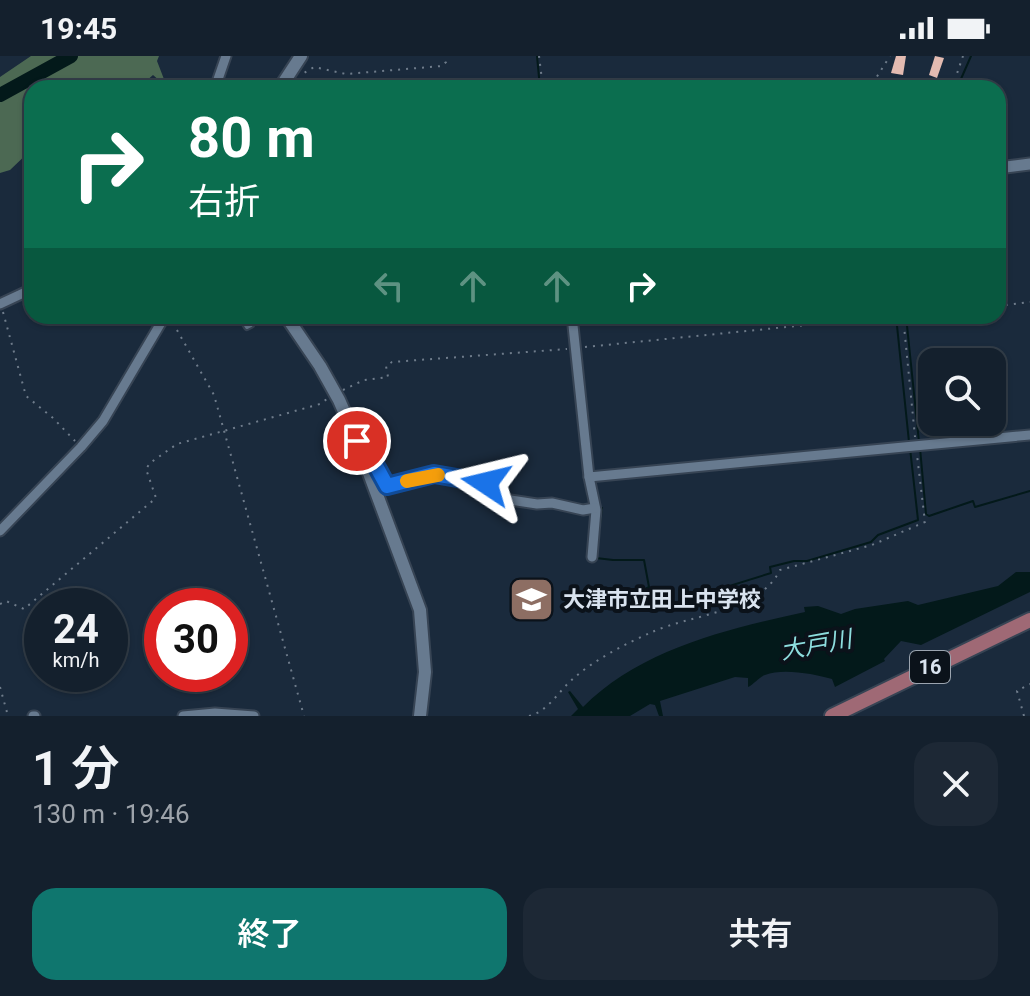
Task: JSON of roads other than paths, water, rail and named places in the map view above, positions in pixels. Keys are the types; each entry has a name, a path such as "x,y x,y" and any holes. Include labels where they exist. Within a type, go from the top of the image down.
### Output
{"main road":[{"path":"285,80 301,56"},
{"path":"291,324 335,394 357,441 420,610 425,672 420,716"},
{"name":"16","path":"832,716 1030,620"}],"street":[{"path":"218,80 226,56"},
{"path":"1006,167 1030,164"},
{"path":"0,302 24,292"},
{"path":"0,531 81,447 120,396 161,324"},
{"path":"573,324 595,508 592,557"},
{"path":"589,477 1030,435"},
{"path":"357,441 363,442 387,486 434,474 486,483 491,497 537,504 552,503 583,510 595,508"},
{"path":"183,716 215,713 254,716"}],"lane":[{"path":"245,324 247,327 251,325"}],"water":[{"name":"大戸川","path":"1016,572 1030,572 1030,592 921,645 901,641 885,661 835,687 832,679 789,672 763,676 748,687 748,678 735,677 660,701 663,716 659,716 655,705 650,704 630,716 571,716 578,709 568,692 583,707 631,670 686,644 716,634 805,612 804,607 818,606 841,614 908,601 918,605 998,586"}],"waterway":[{"path":"27,80 71,56"},
{"path":"537,56 539,80"},
{"path":"960,80 971,56"},
{"path":"0,95 24,82"},
{"path":"897,324 909,442"},
{"path":"907,324 919,442"},
{"path":"602,508 596,558 644,560 649,587 638,593 649,611 771,573 770,567 807,561 871,542 878,535 918,520 910,448"},
{"path":"920,448 926,514 929,516 973,501 975,507 1030,491"},
{"path":"587,489 588,499"}],"place":[{"name":"大津市立田上中学校","path":"532,599"}]}
